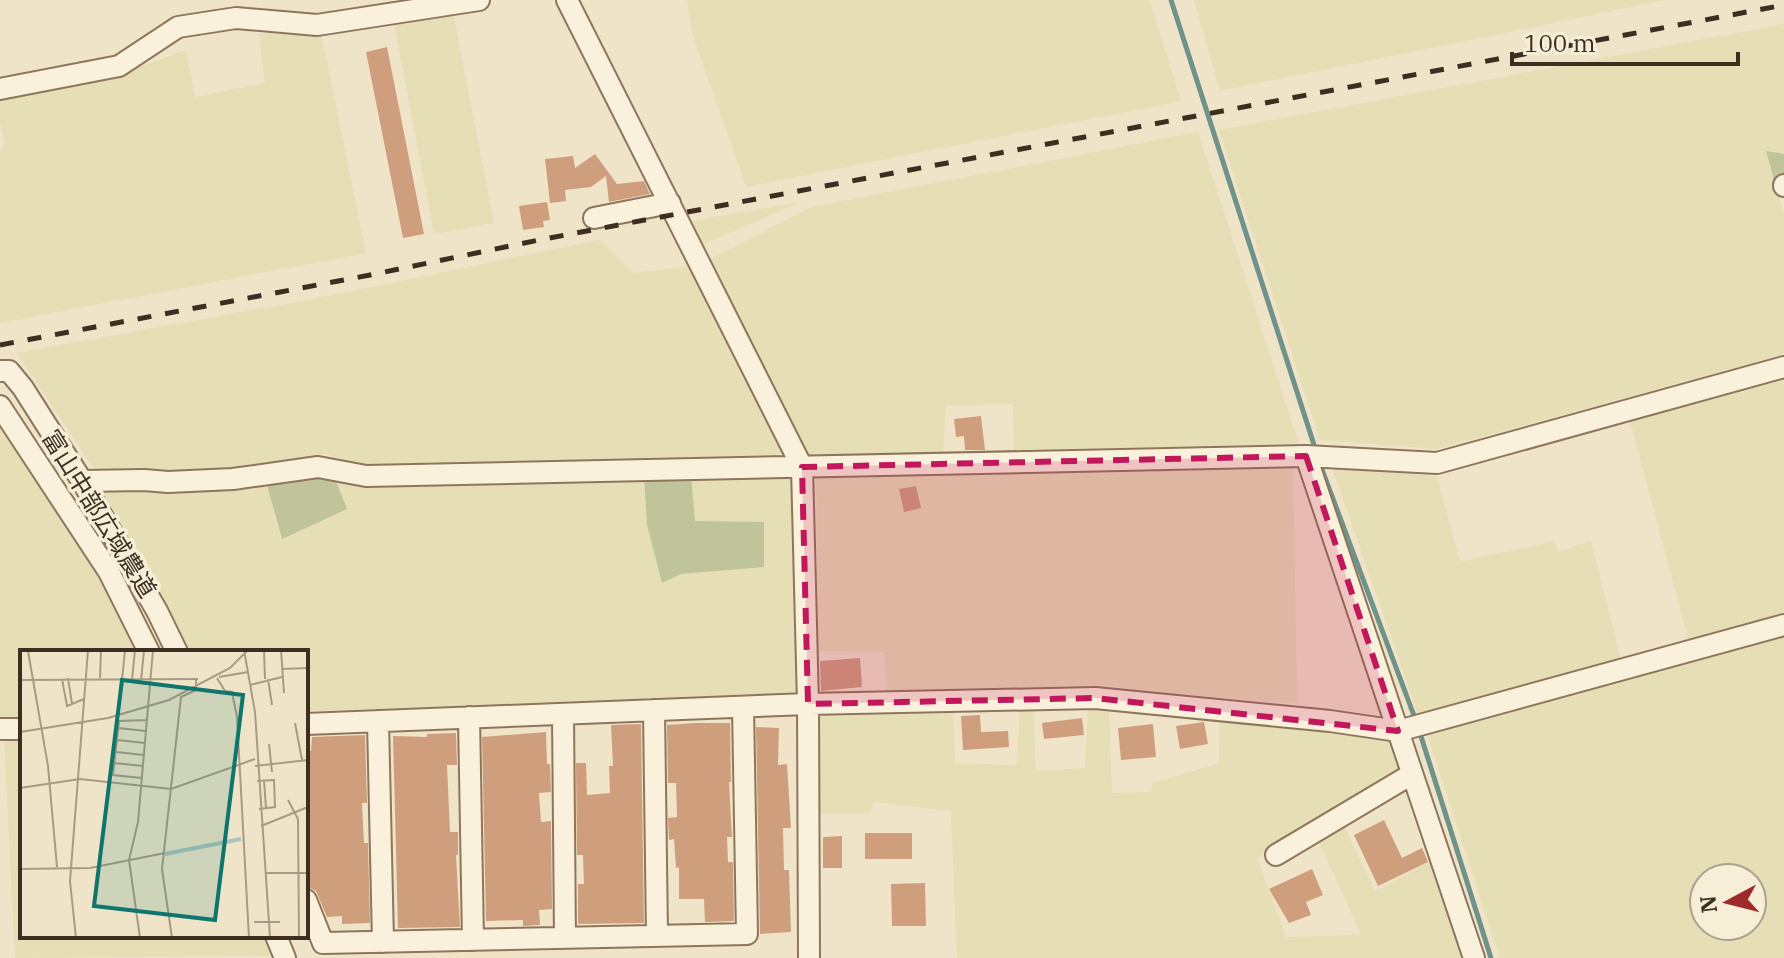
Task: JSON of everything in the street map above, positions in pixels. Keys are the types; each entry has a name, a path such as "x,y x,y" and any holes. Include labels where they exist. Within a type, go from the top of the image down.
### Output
{"street":[{"path":"0,89 119,66 178,27 230,9 317,25 479,0"},
{"path":"567,0 802,467 808,704 809,958"},
{"path":"594,218 670,203"},
{"path":"82,481 233,479 318,467 366,476 1306,456 1437,463 1784,367"},
{"path":"0,371 9,371 23,388 82,481 176,650"},
{"name":"富山中部広域農道","path":"0,406 109,572 148,650"},
{"path":"1306,456 1474,958"},
{"path":"308,724 808,704 1095,698 1330,721 1398,731 1784,625"},
{"path":"308,905 323,943 747,934 743,707"},
{"path":"654,710 657,936"},
{"path":"563,714 565,938"},
{"path":"469,717 473,940"},
{"path":"378,721 383,942"},
{"path":"1276,855 1412,774"},
{"path":"277,938 285,958"}],"highlighted area":[{"path":"1306,456 1398,731 1095,698 808,704 802,467"}],"shaded area":[{"path":"687,0 1150,0 1181,101 746,187 693,36"},
{"path":"1194,0 1666,0 1220,91"},
{"path":"453,12 494,223 434,234 394,23"},
{"path":"1784,24 1784,154 1766,152 1784,215 1784,354 1437,449 1320,440 1219,130"},
{"path":"320,28 366,253 0,323 0,150 5,145 0,122 0,99 55,91 125,72 186,50 195,97 265,83 259,34"},
{"path":"1198,132 1299,444 1014,451 1013,404 946,406 943,454 807,457 707,261 811,207"},
{"path":"800,202 699,246 686,222"},
{"path":"600,240 633,273 691,266 782,451 776,458 368,467 325,454 252,467 173,473 96,472 17,353 307,300"},
{"path":"1784,380 1784,615 1689,642 1630,421"},
{"path":"0,425 109,592 138,650 20,650 20,717 0,717"},
{"path":"1293,463 1297,704 1091,687 887,695 884,652 818,651 816,471"},
{"path":"1332,468 1437,476 1460,562 1554,541 1558,552 1591,541 1621,659 1419,717"},
{"path":"785,472 795,478 799,698 308,711 308,650 184,650 95,492 266,482 281,539 333,474 644,475 647,525 662,582 681,574 764,566 695,521 691,475"},
{"path":"1784,635 1784,958 1500,958 1427,734"},
{"path":"1020,706 1033,708 1036,771 1085,768 1088,707 1109,707 1112,793 1151,792 1153,783 1219,763 1220,717 1392,736 1402,770 1307,824 1257,858 1286,937 1361,935 1317,837 1343,824 1375,891 1433,860 1466,958 957,958 951,811 874,802 870,813 819,814 816,715 953,708 955,763 1017,765"},
{"path":"4,736 20,736 20,938 268,938 275,956 15,958"}],"green space":[{"path":"1766,151 1784,154 1784,188 1776,187"},
{"path":"333,474 347,509 282,539 266,482"},
{"path":"644,475 691,475 695,521 764,522 764,567 681,574 662,583 647,525"}],"building":[{"path":"387,47 424,234 403,238 366,52"},
{"path":"595,154 617,184 644,181 650,194 609,202 606,176 591,187 565,190 566,201 550,203 545,159 573,156 575,168"},
{"path":"547,202 550,220 543,221 544,227 523,230 519,206"},
{"path":"981,416 985,450 965,450 964,436 956,437 954,419"},
{"path":"916,486 921,508 904,512 899,489"},
{"path":"860,658 862,687 821,691 820,661"},
{"path":"980,715 981,732 1008,731 1009,747 963,750 961,716"},
{"path":"1082,718 1084,735 1044,739 1042,723"},
{"path":"1204,722 1208,744 1180,749 1176,726"},
{"path":"730,723 732,837 727,837 728,862 733,862 734,921 705,922 704,899 679,899 679,867 676,868 674,839 669,840 668,818 677,817 676,783 668,783 667,725"},
{"path":"641,724 644,923 578,924 578,884 584,884 583,855 577,855 576,763 586,763 587,795 610,793 609,766 613,766 611,725"},
{"path":"1153,724 1156,757 1121,760 1118,728"},
{"path":"756,727 779,728 778,765 787,764 791,828 783,828 784,870 789,870 791,932 760,934"},
{"path":"546,732 551,792 539,793 541,822 551,821 552,909 539,910 540,925 523,926 523,920 486,921 482,737"},
{"path":"456,733 457,765 447,765 450,832 458,832 456,855 460,927 398,928 393,736 427,737 427,734"},
{"path":"365,735 367,803 362,803 364,843 368,843 370,923 342,924 342,916 327,917 316,891 308,887 308,751 311,751 312,737"},
{"path":"1384,820 1402,858 1422,848 1428,862 1378,886 1354,835"},
{"path":"865,833 912,833 912,859 865,859"},
{"path":"842,836 842,868 823,868 823,837"},
{"path":"1312,869 1323,895 1306,902 1311,915 1289,923 1269,889"},
{"path":"925,883 926,926 892,926 891,884"}],"waterway":[{"path":"1171,0 1316,451"},
{"path":"1320,464 1416,721"},
{"path":"1419,730 1491,958"}],"railway":[{"path":"0,345 1784,5"}]}
